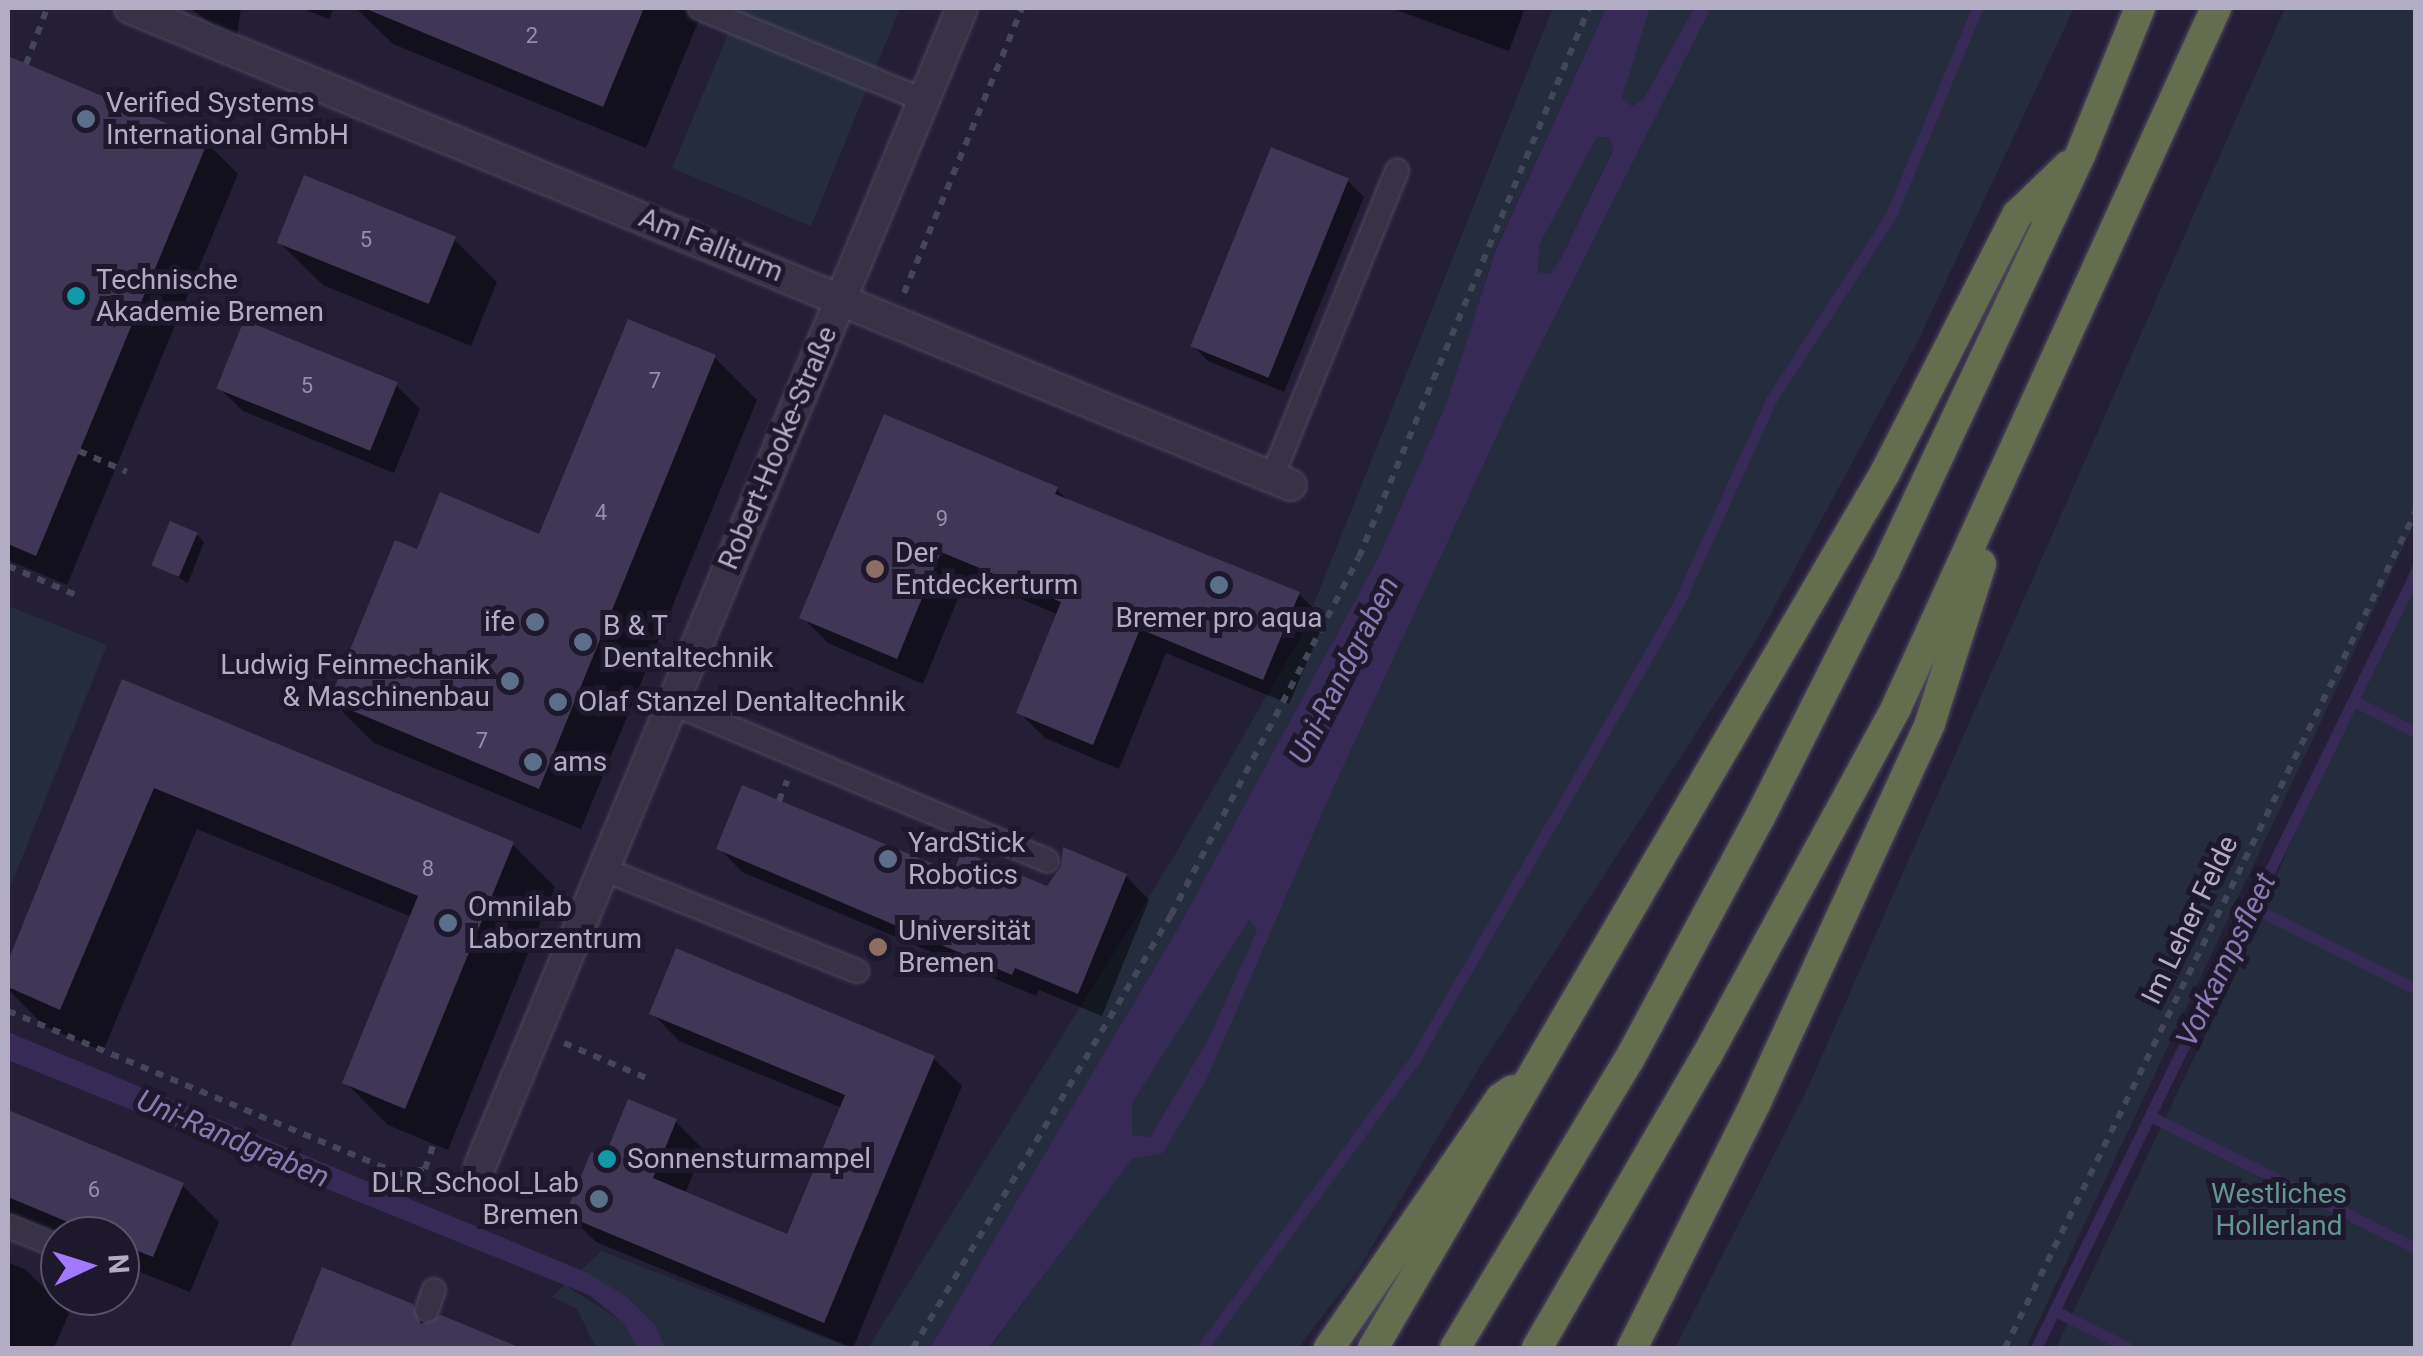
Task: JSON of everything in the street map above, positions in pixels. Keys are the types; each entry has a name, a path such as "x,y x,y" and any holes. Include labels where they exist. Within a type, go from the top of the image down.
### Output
{"highway":[{"path":"1455,1348 1629,1060 1760,818 1884,572 2081,153 2140,8"},
{"path":"1537,1348 1706,1058 1896,708 2216,8"},
{"path":"1374,1348 1537,1076 1932,388 2017,214 2081,153"},
{"path":"1632,1348 1756,1102 1930,722 2020,442"},
{"path":"1329,1348 1501,1098 1537,1076"}],"street":[{"name":"Am Fallturm","path":"130,8 1282,481"},
{"name":"Robert-Hooke-Straße","path":"480,1166 962,8"}],"lane":[{"path":"700,8 923,100"},
{"path":"1282,481 1396,172"},
{"path":"672,703 1048,862"},
{"path":"603,869 857,971"},
{"path":"8,1226 40,1240"}],"path":[{"path":"26,64 46,8"},
{"path":"893,320 1022,8"},
{"path":"913,1348 1171,916 1360,556 1588,8"},
{"path":"80,451 127,472"},
{"name":"Im Leher Felde","path":"2005,1348 2416,511"},
{"path":"8,566 76,595"},
{"path":"8,1012 400,1174 425,1168 434,1146"},
{"path":"536,1030 649,1079"}],"green space":[{"path":"739,8 900,8 811,226 672,168"},
{"path":"1553,8 1606,8 1496,248 1445,408 1378,558 1178,928 930,1348 868,1348 1176,853 1300,638"},
{"path":"1650,8 1694,8 1644,98 1632,106 1621,99"},
{"path":"1711,8 2074,8 1919,339 1757,639 1478,1070 1357,1272 1298,1348 990,1348 1132,1158 1207,1079 1332,791 1523,380"},
{"path":"2285,8 2415,8 2415,522 2026,1348 1675,1348 1806,1092"},
{"path":"1597,137 1610,138 1613,149 1560,260 1550,275 1537,272 1538,245"},
{"name":"Westliches Hollerland","path":"2415,559 2415,1348 2056,1348 2229,984"},
{"path":"8,606 107,645 8,893"},
{"path":"1249,920 1257,930 1207,1043 1150,1137 1132,1135 1131,1103"},
{"path":"602,1251 850,1348 665,1348 657,1327 627,1297 581,1270"},
{"path":"565,1285 626,1324 637,1348 596,1348 577,1309 552,1297"}],"water":[{"name":"Uni-Randgraben","path":"1606,8 1650,8 1622,98 1632,106 1644,98 1694,8 1711,8 1523,380 1332,791 1207,1079 1163,1153 1132,1159 989,1348 930,1348 1178,928 1378,558 1445,407 1496,249","holes":["1597,137 1610,138 1613,150 1560,260 1550,274 1538,272 1539,245","1249,920 1257,930 1207,1042 1150,1137 1132,1135 1132,1103"]},
{"name":"Uni-Randgraben","path":"8,1032 588,1273 627,1297 657,1327 665,1348 637,1348 625,1324 589,1295 8,1060"}],"building":[{"path":"364,8 644,8 603,107"},
{"name":"Technische Akademie Bremen","path":"8,56 208,141 36,556 8,544"},
{"path":"1271,147 1349,178 1268,378 1190,346"},
{"path":"304,175 456,236 429,304 277,243"},
{"path":"628,319 716,355 539,789 329,701 395,540 417,549 440,492 539,534"},
{"path":"244,320 398,382 370,451 216,389"},
{"path":"884,414 1058,487 1055,494 1300,592 1263,680 1140,629 1093,745 1016,713 1061,602 941,552 897,659 799,618"},
{"path":"170,521 198,533 179,577 151,565"},
{"path":"122,679 514,842 405,1109 342,1083 418,896 154,788 60,1010 8,987 8,961"},
{"path":"742,785 953,872 962,851 1047,886 1061,866 1063,847 1127,874 1078,994 1015,968 1012,975 716,849"},
{"path":"676,948 935,1056 824,1323 565,1215 591,1152 604,1158 628,1099 677,1119 653,1178 787,1234 845,1095 649,1014"},
{"path":"8,1110 184,1183 153,1257 140,1252 140,1216 53,1216 8,1197"},
{"path":"322,1267 413,1304 421,1324 441,1315 521,1348 290,1348"}],"waterway":[{"path":"1202,1348 1415,1059 1552,823 1679,602 1771,400 1891,215 1977,8"},
{"name":"Vorkampsfleet","path":"2036,1348 2416,572"},
{"path":"2354,701 2416,732"},
{"path":"2256,909 2416,989"},
{"path":"2152,1117 2416,1248"},
{"path":"2055,1311 2129,1348"}],"place":[{"name":"Verified Systems International GmbH","path":"86,119"},
{"name":"Technische Akademie Bremen","path":"76,296"},
{"name":"Der Entdeckerturm","path":"875,569"},
{"name":"Bremer pro aqua","path":"1219,585"},
{"name":"ife","path":"535,622"},
{"name":"B & T Dentaltechnik","path":"583,642"},
{"name":"Ludwig Feinmechanik & Maschinenbau","path":"510,681"},
{"name":"Olaf Stanzel Dentaltechnik","path":"558,702"},
{"name":"ams","path":"533,762"},
{"name":"YardStick Robotics","path":"888,859"},
{"name":"Omnilab Laborzentrum","path":"448,923"},
{"name":"Universität Bremen","path":"878,947"},
{"name":"Sonnensturmampel","path":"607,1159"},
{"name":"DLR_School_Lab Bremen","path":"599,1199"}]}
